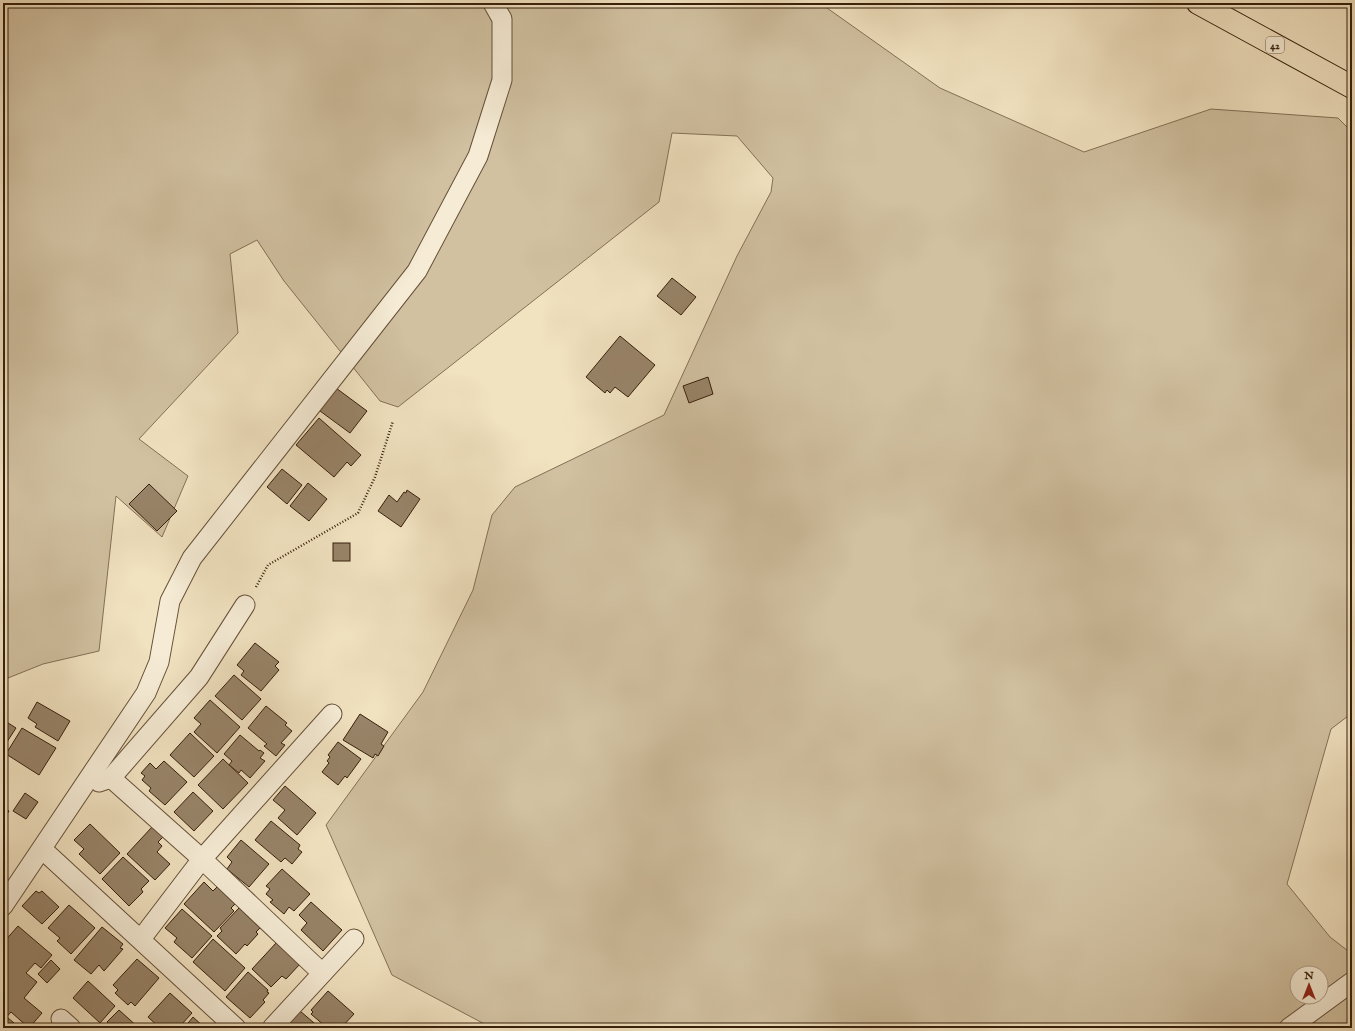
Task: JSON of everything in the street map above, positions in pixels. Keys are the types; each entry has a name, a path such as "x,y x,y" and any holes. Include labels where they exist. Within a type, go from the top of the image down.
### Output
{"highway":[{"name":"42","path":"1198,3 1352,87"}],"street":[{"path":"3,906 146,693 159,662 170,602 192,558 417,271 478,156 502,80 502,19 493,3"},
{"path":"82,788 111,778 199,677 245,605"},
{"path":"141,939 202,859 332,714"},
{"path":"111,778 202,859 322,973"},
{"path":"42,848 236,1028"},
{"path":"272,1028 354,939"},
{"path":"1289,1028 1352,982"}],"path":[{"path":"245,605 268,565 358,513 375,477 393,421"}],"shaded area":[{"path":"3,3 823,3 827,8 940,88 1084,152 1211,109 1338,118 1352,132 1352,713 1331,729 1287,884 1330,937 1352,954 1352,1028 492,1028 392,975 326,825 423,692 473,590 492,515 515,487 664,415 737,256 771,192 773,178 737,136 672,133 659,202 398,407 380,401 284,281 257,240 230,254 238,333 139,439 188,476 162,537 116,496 99,651 43,664 3,680"}],"building":[{"path":"672,278 696,297 681,315 657,296"},
{"path":"620,336 655,365 628,397 615,387 610,393 607,390 605,393 586,377"},
{"path":"708,377 713,394 689,403 683,386"},
{"path":"336,388 367,411 350,433 320,411"},
{"path":"319,418 361,455 351,466 347,462 334,477 296,445"},
{"path":"282,469 302,485 287,504 267,487"},
{"path":"308,483 327,499 309,521 290,506"},
{"path":"149,484 177,511 157,531 129,504"},
{"path":"407,490 420,499 401,527 378,511 389,495 397,502"},
{"path":"333,543 350,543 350,561 333,561"},
{"path":"255,643 279,662 275,666 279,670 261,691 241,675 244,671 237,665"},
{"path":"234,675 261,699 242,720 215,696"},
{"path":"210,700 240,727 217,753 194,732 201,724 194,718"},
{"path":"37,702 70,721 58,741 35,727 37,724 28,718"},
{"path":"266,706 287,723 285,725 292,731 281,743 285,745 276,756 264,746 267,744 248,728"},
{"path":"360,714 388,732 381,744 384,746 378,756 375,754 373,758 343,740"},
{"path":"5,721 16,728 3,748 3,725"},
{"path":"22,728 56,748 39,775 6,754"},
{"path":"190,733 214,756 194,777 170,755"},
{"path":"240,735 259,751 260,750 264,753 260,758 265,761 250,778 241,770 239,773 229,765 232,761 224,754"},
{"path":"338,742 361,759 347,778 345,776 338,785 322,772 329,763 327,761 330,757 328,755"},
{"path":"223,759 248,783 223,809 198,785"},
{"path":"164,761 187,782 165,805 149,791 151,788 142,780 145,776 141,773 150,763 156,769"},
{"path":"285,786 316,813 297,835 278,818 285,810 273,800"},
{"path":"193,792 213,811 194,831 174,812"},
{"path":"25,793 38,802 26,819 13,811"},
{"path":"3,807 9,811 3,820"},
{"path":"271,821 300,845 298,849 302,852 292,864 285,858 281,862 255,840"},
{"path":"90,824 120,853 100,874 79,854 84,849 74,840"},
{"path":"152,827 163,837 158,842 162,846 157,852 170,864 155,880 127,854"},
{"path":"241,840 269,864 249,887 227,869 232,862 227,857"},
{"path":"123,857 149,881 141,889 143,892 129,906 102,879"},
{"path":"282,869 310,894 294,911 289,907 284,914 270,902 273,900 266,894 270,889 266,886"},
{"path":"204,882 213,891 217,887 235,904 231,908 234,911 214,932 184,904"},
{"path":"36,891 39,893 42,891 59,907 42,924 22,906"},
{"path":"311,902 342,930 323,951 301,930 307,923 299,915"},
{"path":"69,905 95,928 71,954 57,941 60,938 48,928"},
{"path":"239,908 260,928 256,932 258,934 247,946 245,944 236,954 217,936 222,931 220,928"},
{"path":"182,909 212,936 192,958 174,942 177,938 165,928"},
{"path":"18,926 52,955 41,968 35,963 26,973 37,982 24,998 42,1013 29,1028 11,1012 3,1021 3,965 6,961 3,959 3,943"},
{"path":"102,927 123,944 120,948 123,949 104,971 99,965 91,974 74,960"},
{"path":"213,939 245,968 225,991 193,962"},
{"path":"277,942 300,964 286,979 282,976 271,987 252,969"},
{"path":"137,959 159,978 135,1006 131,1002 128,1005 115,993 118,990 113,985"},
{"path":"51,960 60,969 47,983 38,974"},
{"path":"248,972 268,990 267,992 269,993 263,1000 265,1002 250,1018 226,997"},
{"path":"88,981 115,1006 100,1023 73,998"},
{"path":"328,991 354,1014 341,1028 331,1028 328,1025 326,1027 311,1014 313,1012 311,1010"},
{"path":"170,993 192,1013 181,1025 183,1028 160,1028 148,1017"},
{"path":"119,1010 139,1028 113,1028 107,1022"},
{"path":"300,1011 320,1028 285,1028"},
{"path":"193,1017 205,1028 184,1028"},
{"path":"8,1018 20,1028 3,1028 3,1024"}]}
